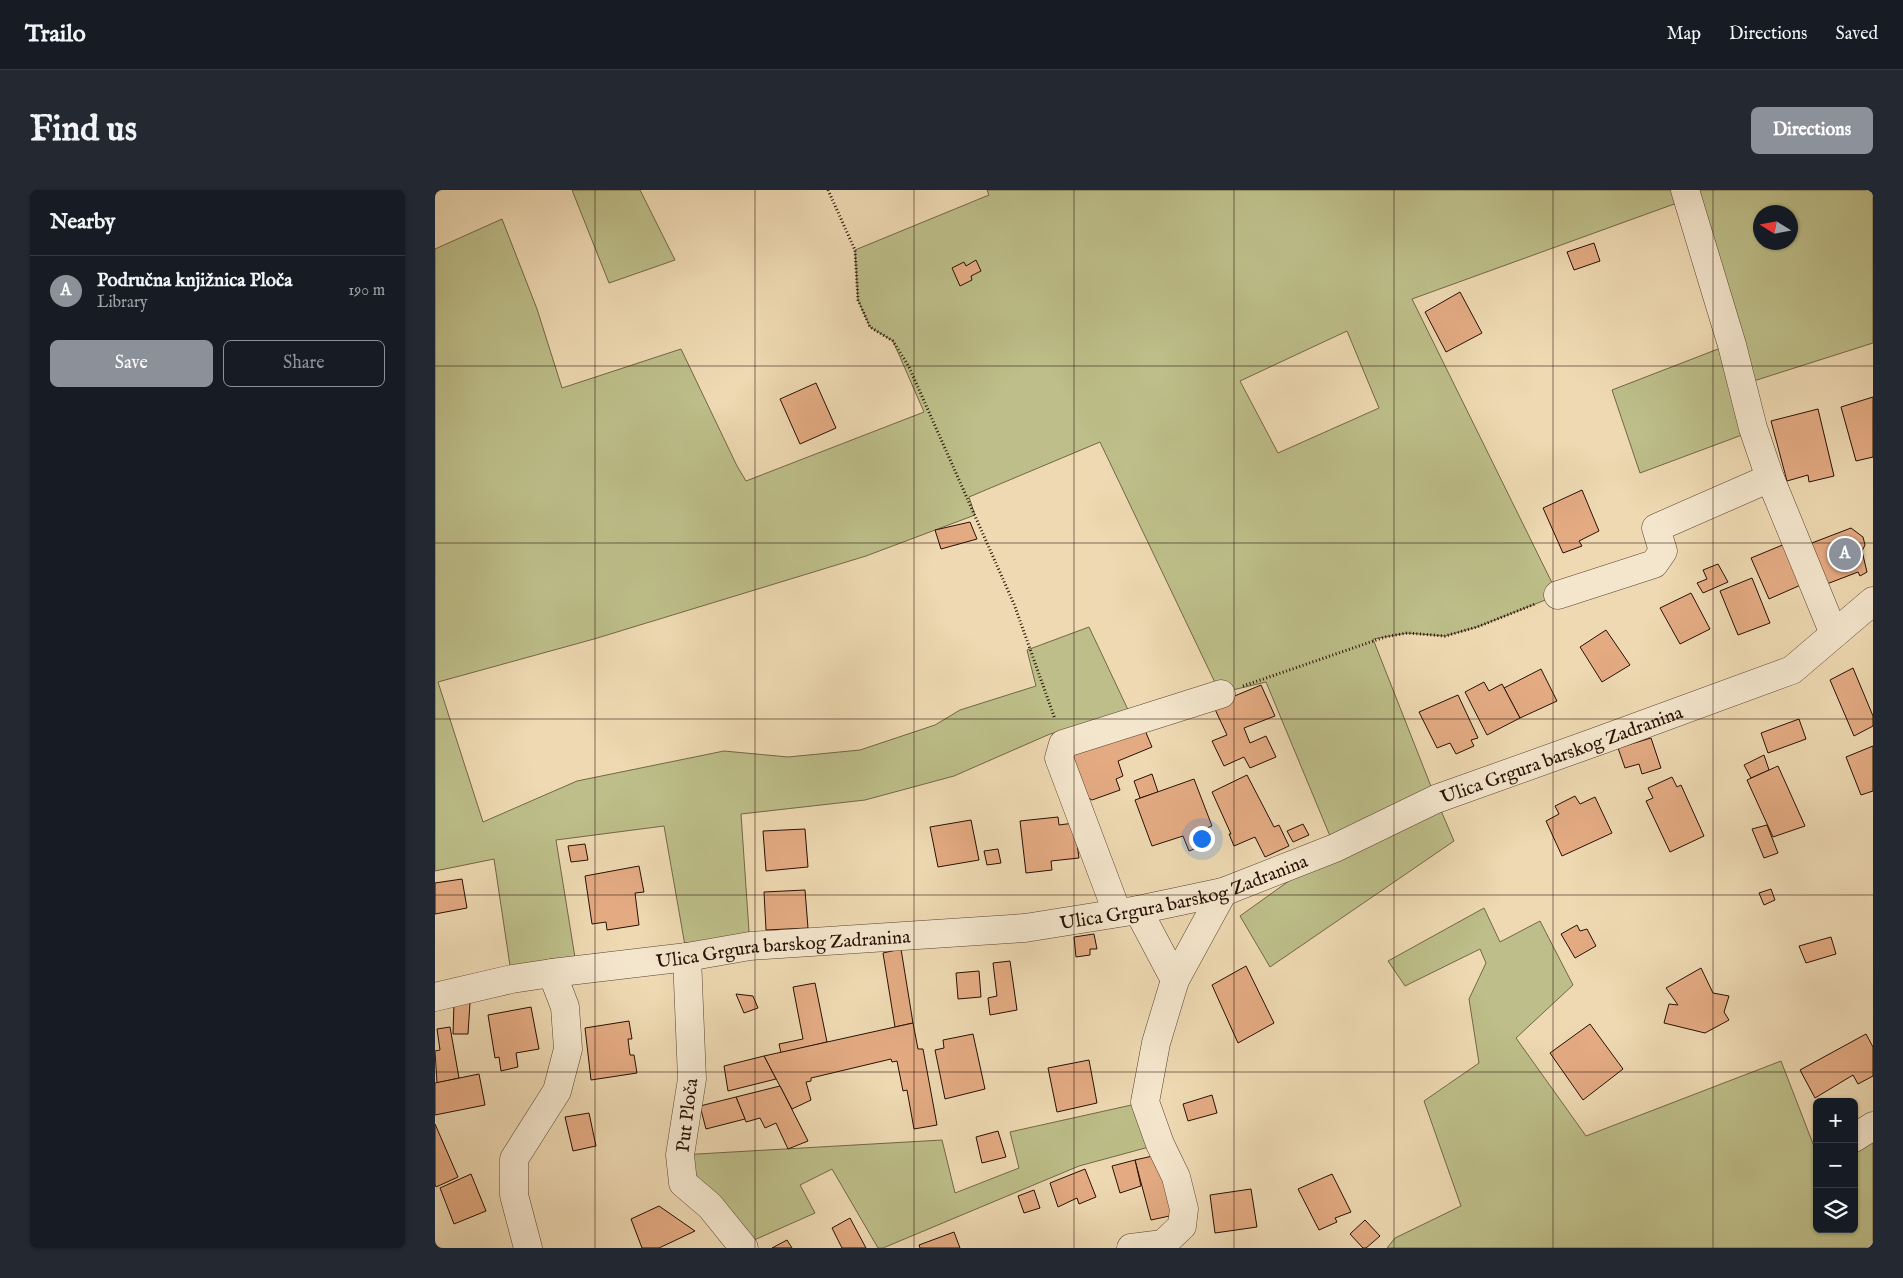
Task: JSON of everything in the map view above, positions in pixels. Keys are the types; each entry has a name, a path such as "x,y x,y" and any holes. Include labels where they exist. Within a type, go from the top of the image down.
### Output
{"street":[{"path":"1685,190 1731,344 1753,428 1770,478 1834,634"},
{"path":"1558,595 1653,564 1663,552 1656,528 1770,478"},
{"name":"Ulica Grgura barskog Zadranina","path":"435,997 552,973 687,957 750,946 1025,928 1127,911 1223,892 1335,848 1436,799 1793,670 1873,601"},
{"path":"1175,980 1127,911 1059,758 1063,744 1221,694"},
{"path":"1131,1248 1163,1244 1181,1226 1184,1209 1176,1176 1160,1144 1145,1102 1156,1043 1175,980 1223,892"},
{"name":"Put Ploča","path":"687,957 692,1079 680,1155 683,1183 710,1206 744,1248"},
{"path":"528,1248 514,1195 514,1159 557,1092 568,1049 565,1007 552,973"},
{"path":"1858,1135 1873,1126"}],"path":[{"path":"827,190 855,250 858,300 870,326 893,341 909,367 1014,604 1063,744"},
{"path":"1221,694 1385,637 1407,633 1445,636 1477,627 1558,595"}],"green space":[{"path":"572,190 640,190 675,260 609,283"},
{"path":"987,190 1873,190 1873,343 1741,385 1742,435 1640,473 1612,390 1731,344 1688,199 1412,299 1558,595 1477,627 1445,636 1407,633 1373,639 1454,841 1270,967 1240,916 1335,848 1266,682 1220,693 1100,442 969,497 975,515 866,556 594,639 438,682 483,822 577,781 724,751 788,757 860,750 935,725 960,710 1036,686 1027,650 1089,627 1130,714 1050,734 954,776 865,800 741,814 750,946 687,957 664,826 556,840 577,970 512,979 494,859 435,871 435,249 502,219 537,309 562,388 681,349 746,481 924,412 893,341 870,327 858,300 855,250 989,195","holes":["1347,331 1379,408 1278,453 1240,381"]},
{"path":"1484,908 1500,942 1540,921 1573,985 1516,1038 1586,1136 1781,1061 1813,1144 1813,1233 1858,1233 1858,1135 1873,1126 1873,1248 1387,1248 1395,1238 1461,1206 1424,1101 1479,1063 1469,999 1486,963 1480,949 1405,986 1388,961"},
{"path":"1145,1102 1160,1144 1079,1166 883,1248 878,1248 832,1169 800,1185 815,1213 743,1245 680,1155 942,1140 955,1193 1019,1168 1010,1132"}],"building":[{"path":"1594,243 1600,261 1574,270 1567,252"},
{"path":"976,260 981,271 971,276 972,280 960,286 952,268 964,262 966,266"},
{"path":"1460,292 1482,333 1446,352 1425,312"},
{"path":"816,383 836,428 800,444 780,399"},
{"path":"1873,397 1873,457 1856,461 1841,407"},
{"path":"1818,409 1834,476 1809,482 1808,475 1787,481 1771,421"},
{"path":"1582,490 1599,531 1579,541 1582,546 1563,553 1543,508"},
{"path":"970,522 977,539 941,549 935,530"},
{"path":"1851,528 1863,537 1865,545 1862,551 1867,572 1860,576 1858,572 1819,587 1804,546"},
{"path":"1785,544 1803,584 1769,599 1751,558"},
{"path":"1718,564 1728,582 1703,593 1697,583 1707,579 1703,570"},
{"path":"1752,578 1770,623 1738,635 1720,591"},
{"path":"1691,593 1710,629 1680,644 1660,608"},
{"path":"1606,630 1630,665 1602,682 1580,647"},
{"path":"1853,668 1873,716 1873,726 1854,736 1830,680"},
{"path":"1541,669 1557,701 1520,718 1504,688"},
{"path":"1484,682 1489,691 1502,684 1520,718 1487,735 1465,692"},
{"path":"1261,685 1275,716 1244,728 1250,743 1266,736 1276,757 1250,768 1244,757 1224,766 1212,741 1227,735 1213,705"},
{"path":"1458,695 1478,738 1471,740 1474,746 1456,754 1450,743 1437,748 1419,712"},
{"path":"1799,719 1806,739 1768,753 1761,733"},
{"path":"1144,728 1152,747 1118,761 1123,776 1116,779 1120,790 1092,800 1082,794 1067,756"},
{"path":"1651,738 1661,768 1642,774 1639,764 1625,768 1618,748"},
{"path":"1873,746 1873,791 1861,795 1846,757"},
{"path":"1764,755 1769,770 1751,778 1744,765"},
{"path":"1778,766 1805,826 1773,837 1747,780"},
{"path":"1152,774 1158,792 1140,798 1134,781"},
{"path":"1247,775 1274,827 1279,825 1289,846 1265,857 1255,837 1234,846 1229,834 1231,834 1212,792"},
{"path":"1672,777 1677,787 1681,785 1704,836 1670,852 1646,801 1653,798 1648,788"},
{"path":"1194,779 1212,826 1199,831 1205,845 1189,851 1183,836 1152,846 1135,800"},
{"path":"1575,796 1580,804 1595,797 1612,833 1562,856 1546,821 1559,814 1555,806"},
{"path":"1058,817 1059,825 1074,823 1079,858 1051,861 1052,870 1026,873 1020,821"},
{"path":"971,820 979,860 938,867 930,827"},
{"path":"1303,824 1309,835 1293,842 1287,831"},
{"path":"1767,825 1778,853 1764,858 1752,829"},
{"path":"805,829 808,867 766,871 763,831"},
{"path":"585,844 588,860 571,862 568,846"},
{"path":"998,849 1001,863 987,865 984,851"},
{"path":"639,866 644,892 635,893 639,925 607,930 606,922 592,924 585,876"},
{"path":"462,879 467,908 435,914 435,883"},
{"path":"1771,889 1775,900 1764,905 1759,893"},
{"path":"805,890 808,928 766,930 764,892"},
{"path":"1577,925 1580,931 1587,929 1596,946 1575,958 1561,934"},
{"path":"1094,934 1097,949 1090,949 1090,955 1076,957 1074,937"},
{"path":"1831,937 1836,954 1806,963 1799,946"},
{"path":"901,949 913,1023 895,1027 883,953"},
{"path":"1010,961 1017,1010 990,1015 988,998 997,996 993,963"},
{"path":"1246,966 1274,1023 1238,1043 1212,985"},
{"path":"1701,968 1713,993 1729,996 1724,1012 1729,1020 1705,1033 1664,1023 1669,1004 1678,1005 1666,988"},
{"path":"979,971 981,997 958,999 956,973"},
{"path":"815,983 827,1042 781,1053 779,1044 803,1039 793,987"},
{"path":"736,994 753,996 758,1008 744,1013"},
{"path":"454,1003 470,1003 468,1034 453,1034"},
{"path":"531,1007 539,1049 516,1053 518,1067 501,1071 499,1057 495,1058 488,1015"},
{"path":"629,1021 632,1039 628,1039 630,1055 634,1055 637,1073 591,1080 585,1028"},
{"path":"913,1023 918,1049 923,1049 937,1125 914,1129 907,1090 903,1091 897,1061 892,1062 891,1059 811,1078 811,1081 806,1082 811,1100 792,1109 764,1056"},
{"path":"1590,1024 1623,1069 1583,1100 1550,1053"},
{"path":"450,1027 459,1078 437,1083 435,1051 440,1050 437,1029"},
{"path":"973,1034 985,1089 945,1099 935,1050 944,1048 943,1040"},
{"path":"1866,1034 1873,1047 1873,1076 1858,1084 1853,1075 1815,1098 1800,1070"},
{"path":"764,1056 776,1079 728,1091 724,1066"},
{"path":"1089,1060 1097,1103 1057,1112 1048,1068"},
{"path":"479,1074 485,1105 435,1115 435,1083"},
{"path":"780,1086 808,1141 788,1149 776,1123 765,1128 760,1118 746,1122 736,1097"},
{"path":"1212,1095 1217,1113 1188,1121 1183,1104"},
{"path":"736,1097 745,1119 706,1129 700,1106"},
{"path":"589,1113 596,1146 573,1151 565,1117"},
{"path":"435,1124 458,1177 436,1187 435,1184"},
{"path":"998,1131 1006,1157 982,1163 976,1137"},
{"path":"1157,1155 1174,1215 1151,1220 1135,1160"},
{"path":"1135,1160 1141,1186 1120,1193 1112,1166"},
{"path":"1085,1169 1096,1197 1079,1204 1077,1198 1058,1207 1050,1183"},
{"path":"471,1174 486,1211 454,1224 440,1188"},
{"path":"1332,1174 1351,1212 1335,1218 1337,1222 1319,1230 1298,1189"},
{"path":"1251,1189 1257,1227 1215,1233 1210,1195"},
{"path":"1034,1190 1040,1208 1024,1213 1018,1196"},
{"path":"659,1206 695,1231 659,1248 642,1248 631,1219"},
{"path":"850,1218 866,1248 842,1248 832,1228"},
{"path":"1365,1220 1380,1236 1366,1248 1363,1248 1350,1234"},
{"path":"954,1232 960,1248 920,1248 919,1245"},
{"path":"787,1240 792,1248 772,1248"}],"place":[{"name":"Područna knjižnica Ploča","path":"1845,554"}]}
